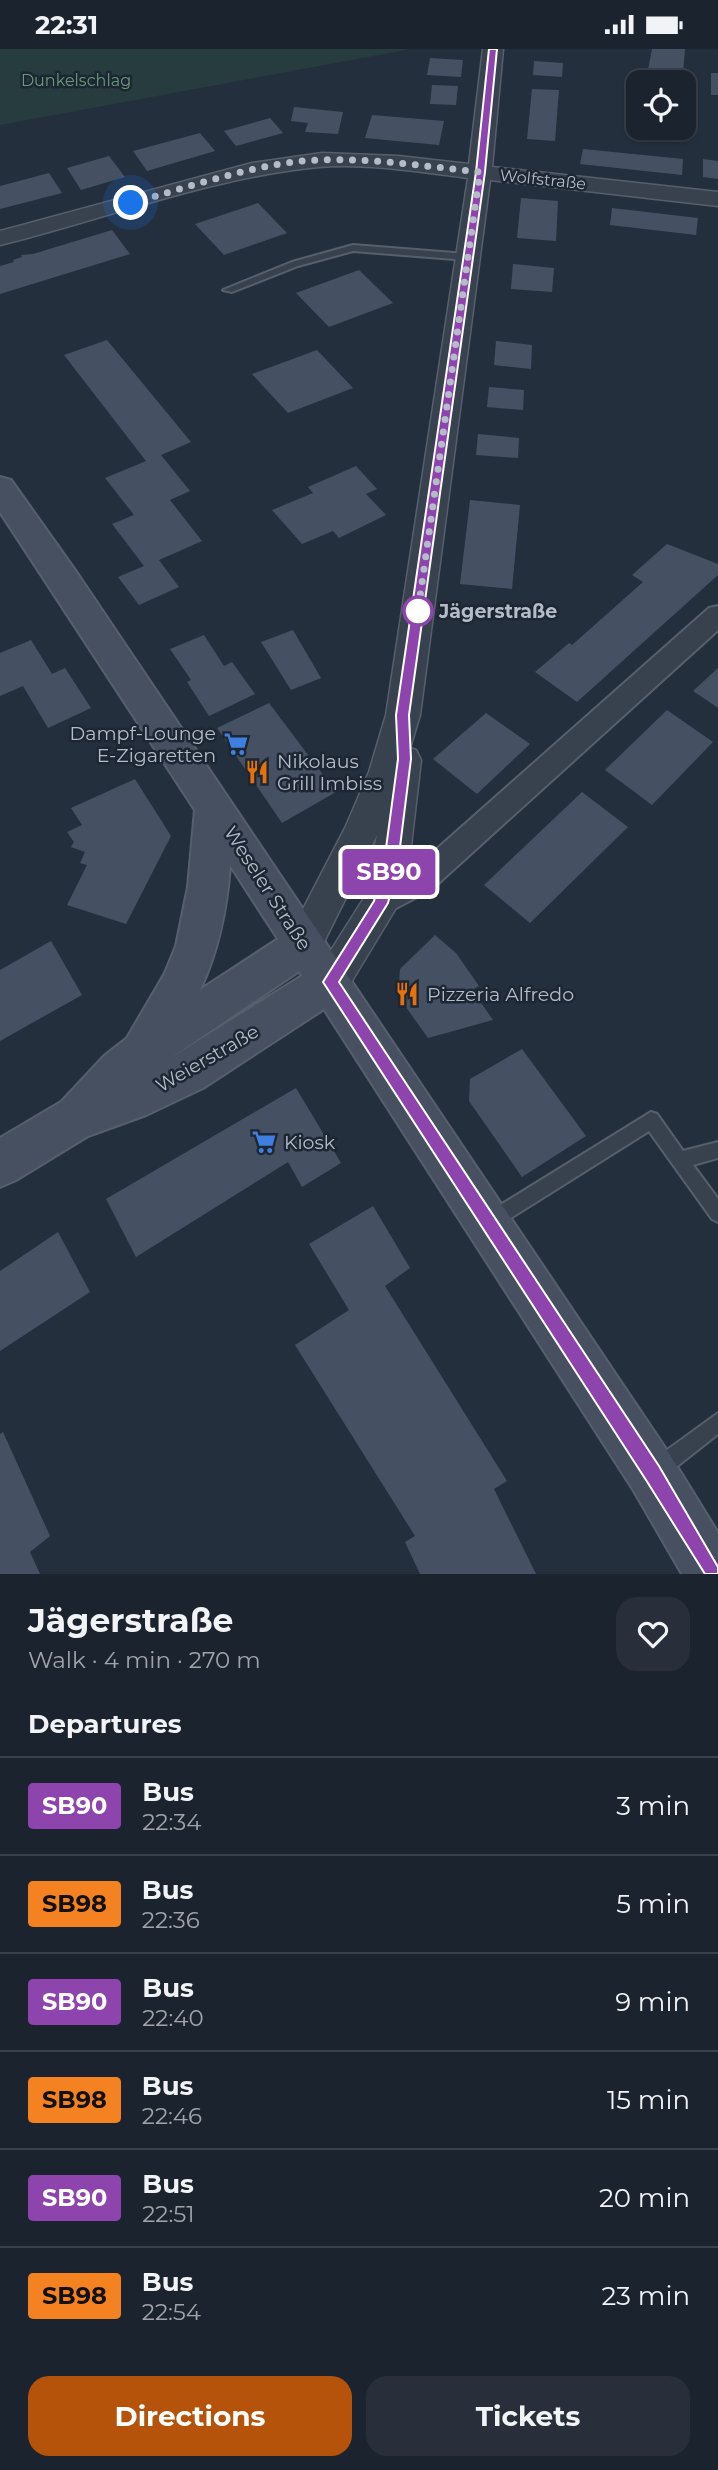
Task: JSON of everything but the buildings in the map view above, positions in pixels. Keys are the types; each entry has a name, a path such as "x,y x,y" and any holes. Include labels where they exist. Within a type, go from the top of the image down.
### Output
{"main road":[{"name":"Weseler Straße","path":"0,488 489,1223 652,1473 712,1574"},
{"path":"140,1054 189,968 202,927 210,890 214,806"},
{"name":"Weierstraße","path":"76,1118 120,1071 140,1054 304,944"},
{"name":"Weierstraße","path":"0,1164 76,1118 130,1100 187,1073 330,982"}],"street":[{"path":"304,944 370,811 386,772 402,715 443,443 480,172 493,49"},
{"name":"Wolfstraße","path":"0,238 219,178 302,161 371,161 718,199"},
{"path":"381,903 422,880 718,615"},
{"path":"330,982 381,903 391,863 405,759 402,715"}],"lane":[{"path":"228,290 295,264 353,248 467,257"},
{"path":"489,1223 651,1120 718,1213"},
{"path":"681,1160 718,1150"},
{"path":"652,1473 718,1422"}],"green space":[{"name":"Dunkelschlag","path":"0,49 411,49 0,125"}],"bus line":[{"name":"SB90","path":"493,49 480,172 402,715 405,759 391,863 381,903 330,982 652,1473 712,1574"}],"place":[{"name":"Jägerstraße","path":"418,611"},
{"name":"Dampf-Lounge E-Zigaretten","path":"236,744"},
{"name":"Nikolaus Grill Imbiss","path":"257,772"},
{"name":"Pizzeria Alfredo","path":"407,994"},
{"name":"Kiosk","path":"264,1142"}],"route":[{"path":"131,203 236,174 302,161 371,161 480,172 418,611"}]}
